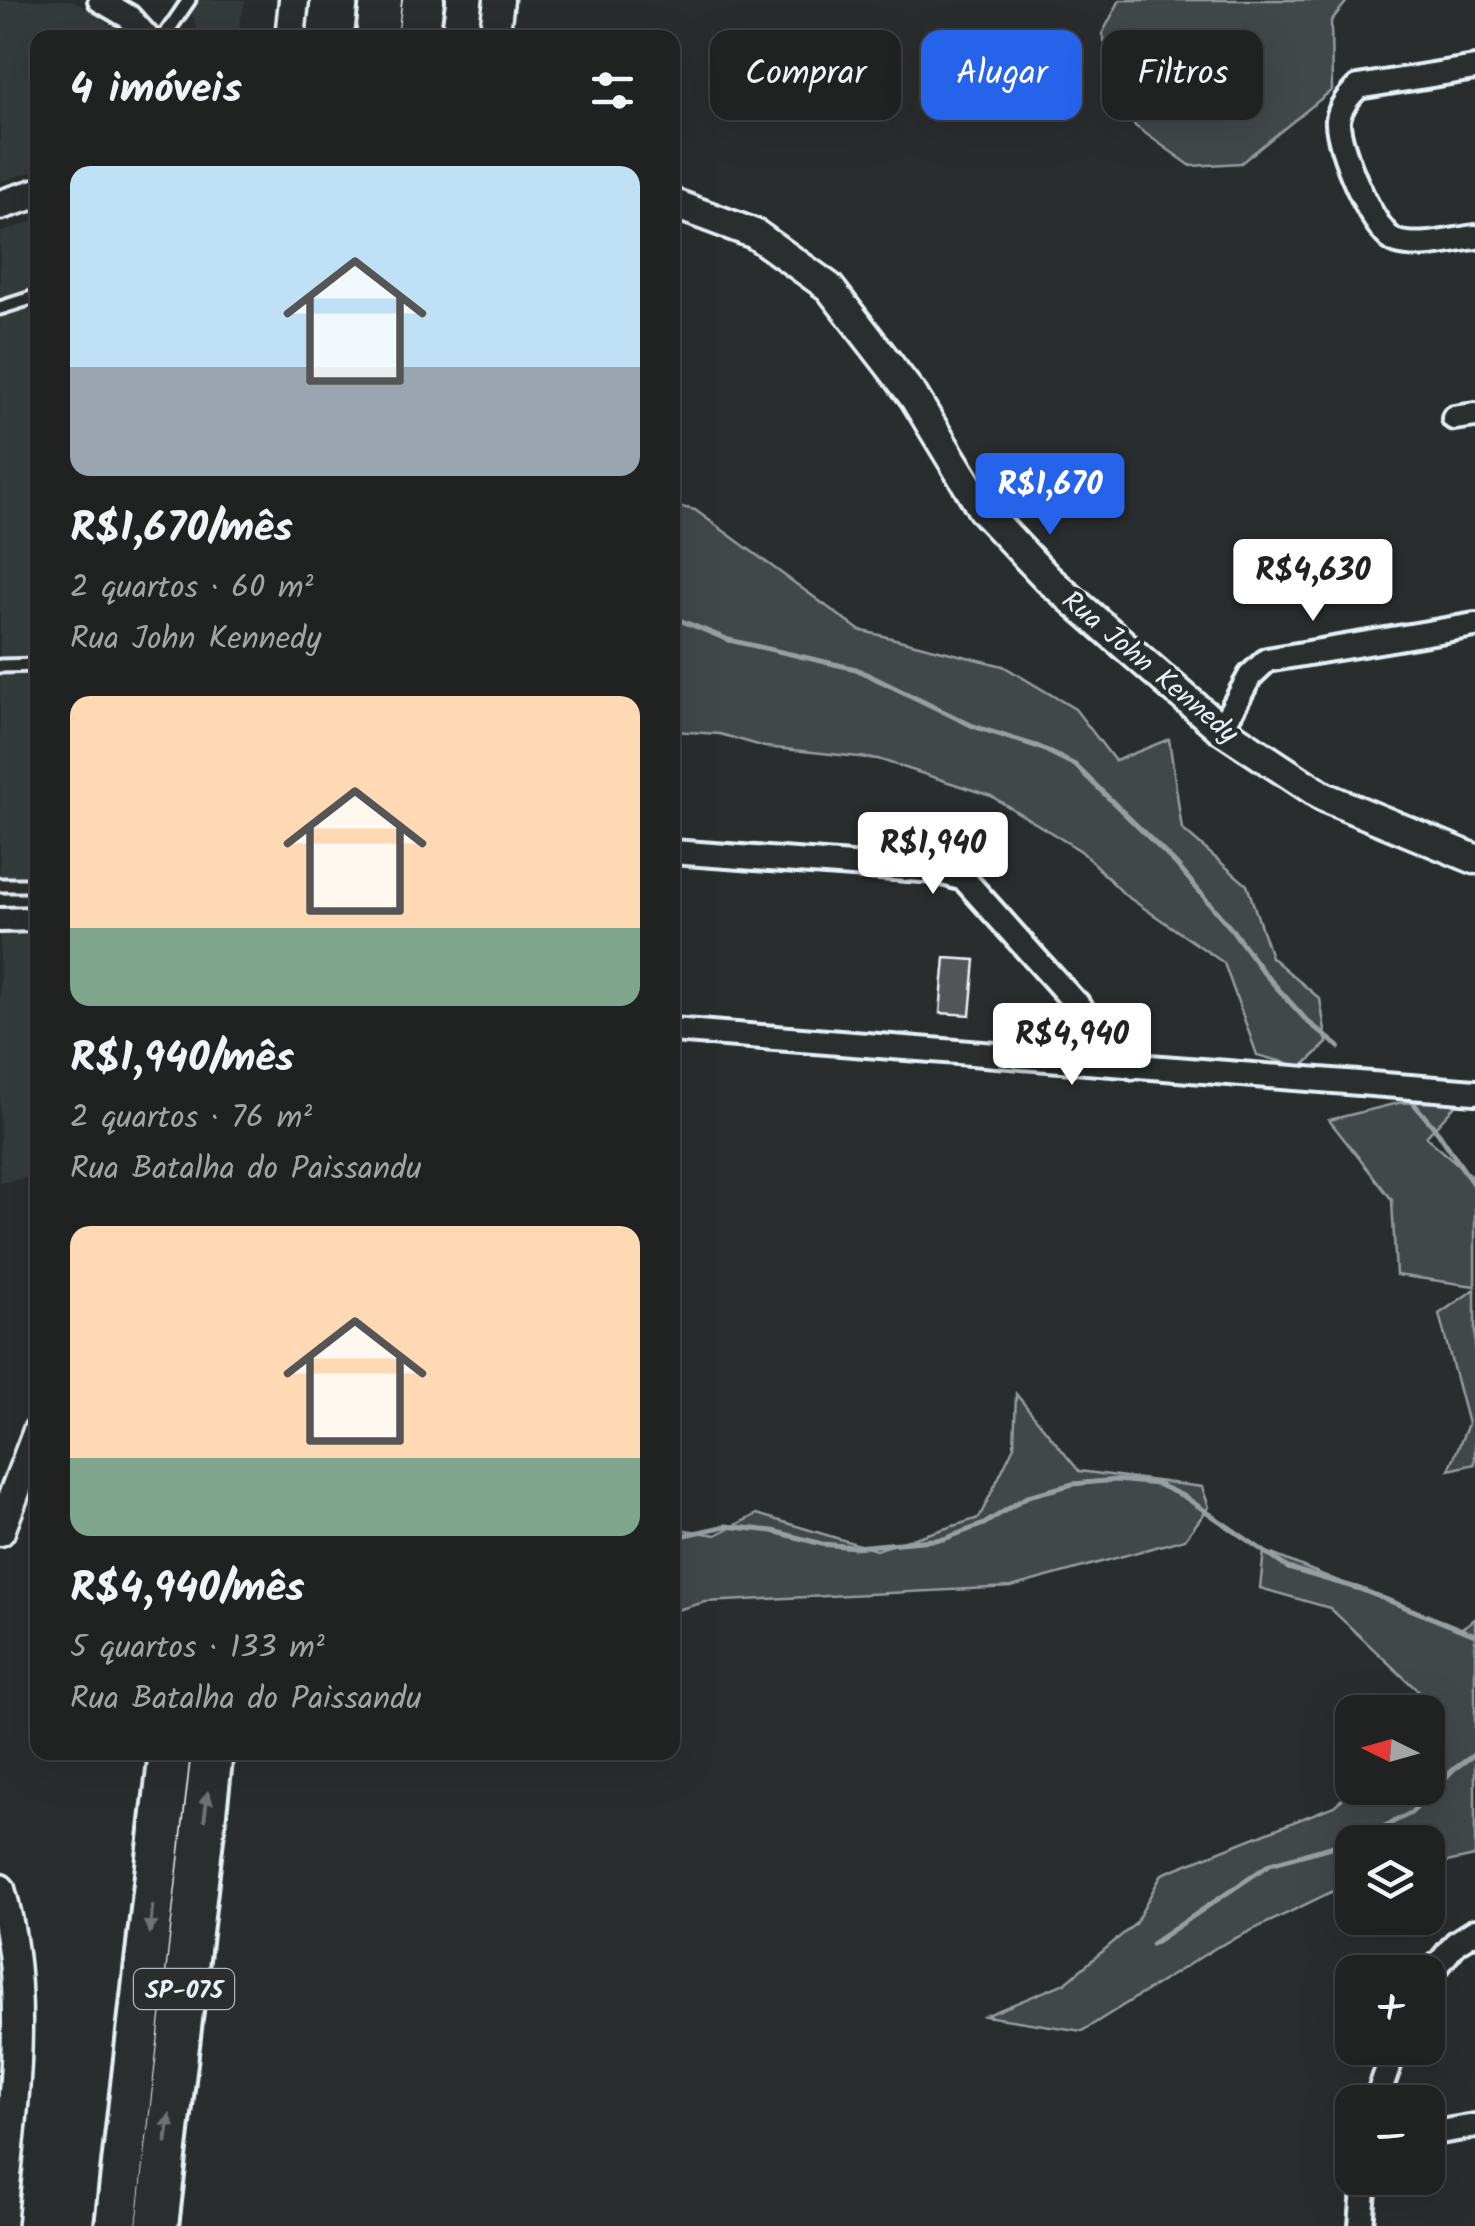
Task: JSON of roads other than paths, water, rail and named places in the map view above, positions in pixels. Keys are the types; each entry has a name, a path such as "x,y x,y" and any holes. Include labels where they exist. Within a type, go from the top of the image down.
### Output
{"highway":[{"path":"378,30 382,0"},
{"path":"419,30 422,0"},
{"name":"SP-075","path":"116,2226 169,1760"},
{"name":"SP-075","path":"157,2226 211,1760"}],"street":[{"path":"100,0 129,17 141,30"},
{"path":"291,30 294,0"},
{"path":"495,30 499,0"},
{"path":"1475,68 1358,87 1344,101 1338,120 1341,145 1380,229 1396,242 1428,244 1475,237"},
{"path":"0,205 30,196"},
{"name":"Rua John Kennedy","path":"680,206 755,234 829,287 914,398 982,509 1098,624 1221,729 1324,798 1475,858"},
{"path":"1221,729 1250,676 1267,660 1475,625"},
{"path":"680,853 936,871 964,879 1133,1067"},
{"path":"0,920 30,920"},
{"path":"1042,1056 1053,1050 1064,1034 1077,1003"},
{"path":"680,1031 1475,1092"},
{"path":"0,1531 30,1452"},
{"path":"0,1890 13,1961 16,2036 1,2226"},
{"path":"1445,1959 1465,1937"},
{"path":"1445,2131 1475,2126"},
{"path":"1361,2226 1364,2195"}],"lane":[{"path":"168,30 189,0"},
{"path":"0,308 30,299"},
{"path":"0,666 30,665"},
{"path":"0,885 30,885"}],"waterway":[{"path":"680,620 729,640 856,669 973,726 1039,747 1075,765 1176,864 1263,972 1307,1021 1339,1047"},
{"path":"1415,1105 1475,1187"},
{"path":"680,1536 726,1526 855,1547 944,1539 984,1524 1028,1496 1073,1484 1116,1480 1157,1484 1185,1497 1288,1568 1360,1589 1475,1635"},
{"path":"1152,1944 1270,1864 1359,1839 1411,1813 1454,1769 1475,1754"}]}
